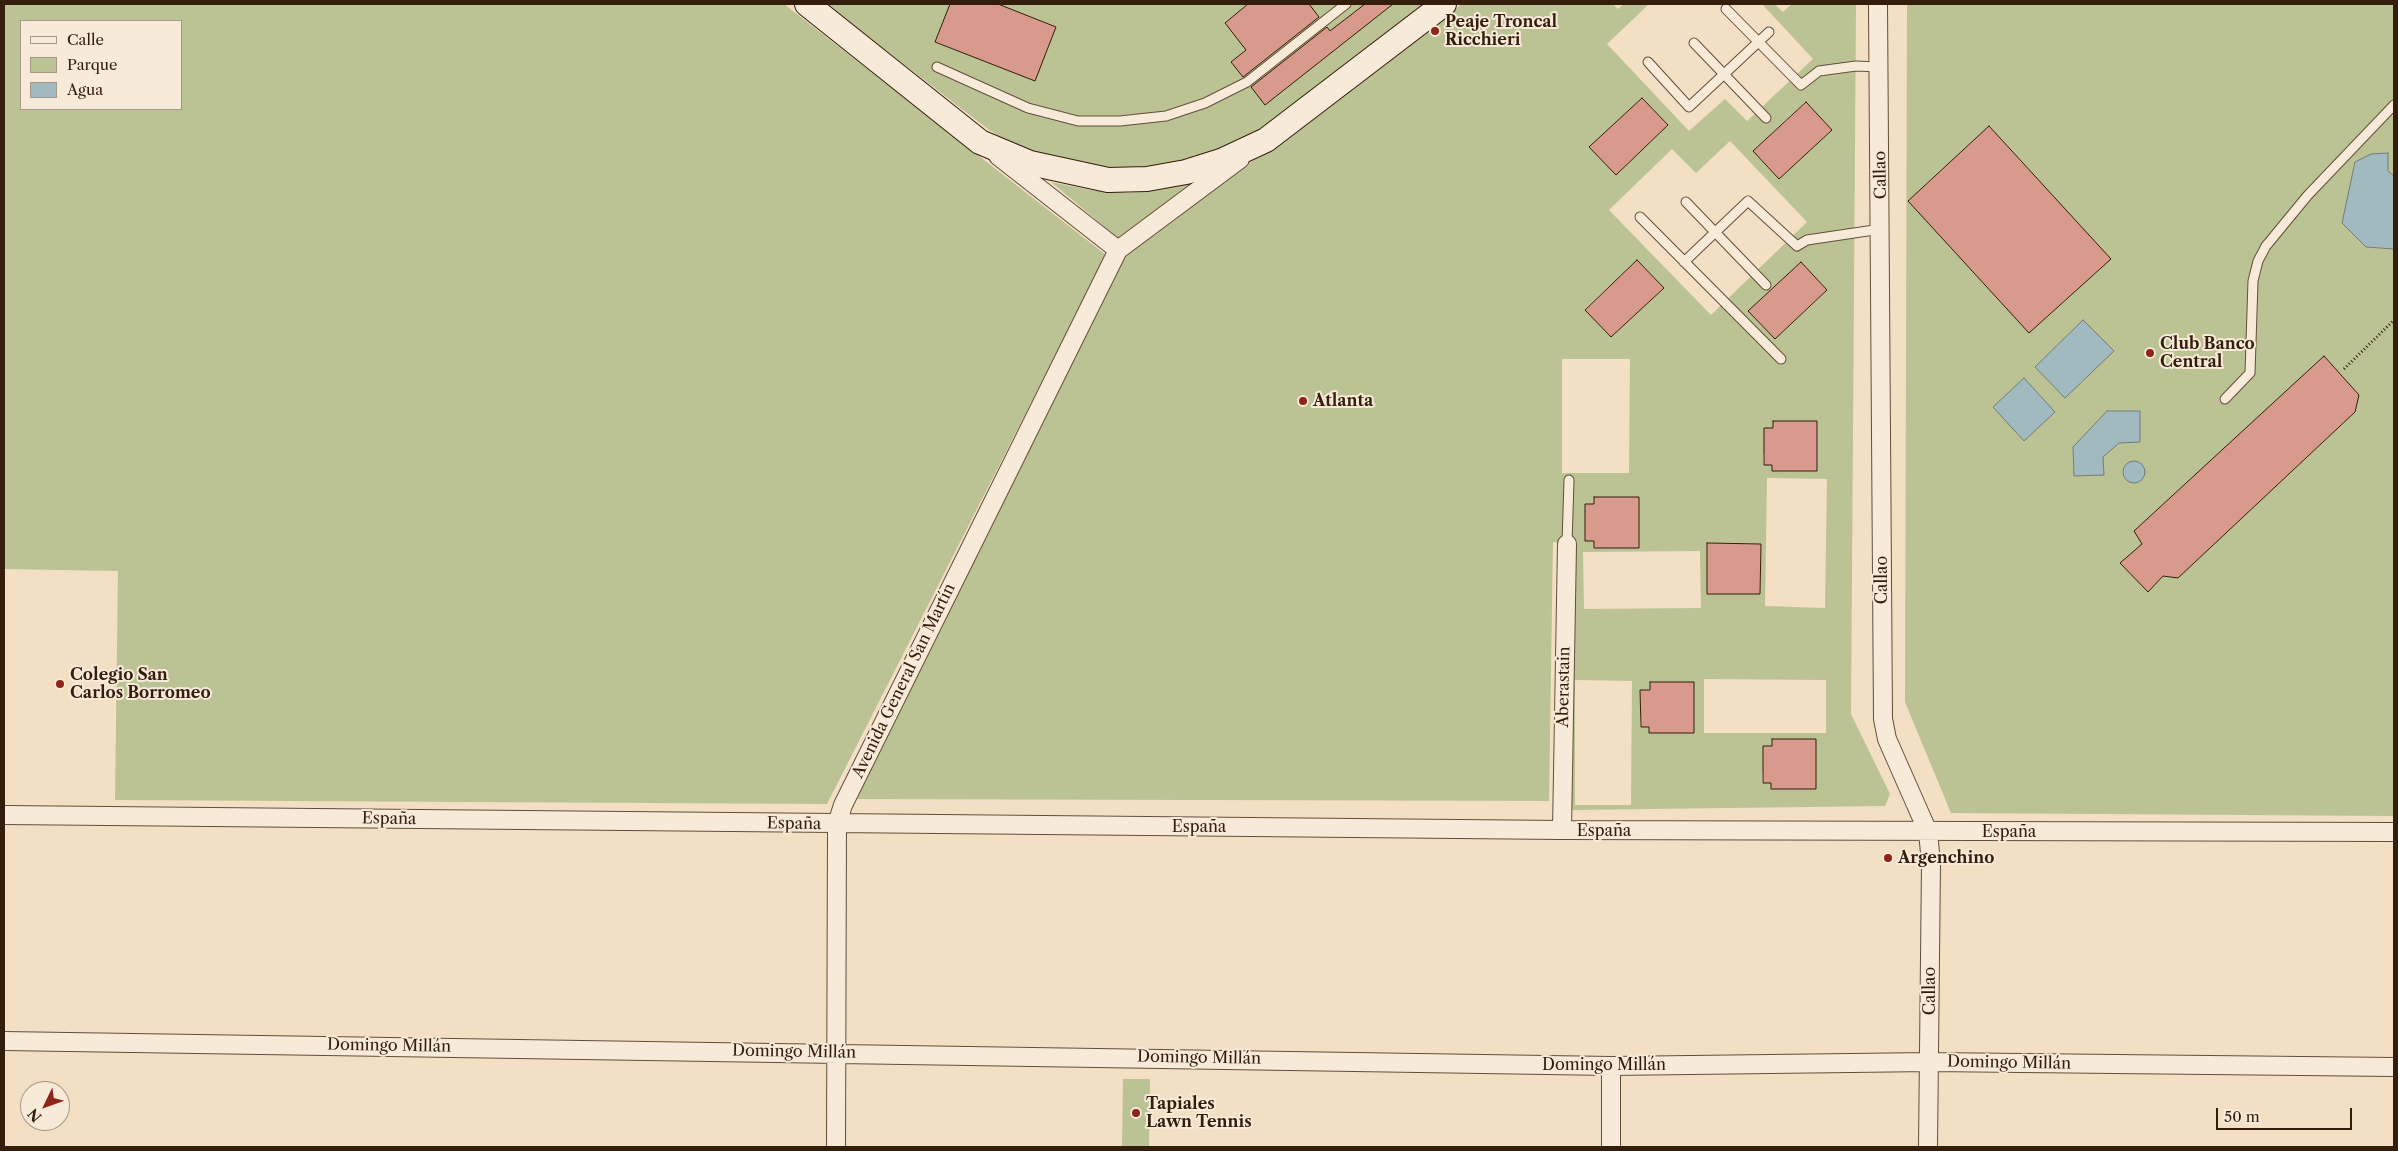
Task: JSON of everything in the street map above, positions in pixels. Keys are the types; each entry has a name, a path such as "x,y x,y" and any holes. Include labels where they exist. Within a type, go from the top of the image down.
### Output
{"street":[{"path":"807,4 1118,250 1444,4"},
{"name":"Callao","path":"1878,4 1883,719 1887,739 1928,832 1931,863 1928,1147"},
{"path":"980,142 1030,163 1108,180 1147,179 1186,172 1221,161 1266,140"},
{"name":"Avenida General San Martín","path":"836,1147 837,824 847,796 1118,250"},
{"name":"Aberastain","path":"1562,830 1567,544"},
{"name":"España","path":"4,815 1562,830 2394,832"},
{"name":"Domingo Millán","path":"4,1041 1611,1066 1930,1062 2394,1067"},
{"path":"1611,1066 1611,1147"}],"lane":[{"path":"937,67 1028,108 1078,121 1120,121 1166,116 1205,103 1247,82 1346,4"},
{"path":"1726,9 1801,85 1819,71 1856,66 1879,67"},
{"path":"1648,62 1689,107 1769,32"},
{"path":"1694,43 1766,118"},
{"path":"2225,399 2250,373 2253,281 2258,261 2266,246 2308,195 2394,105"},
{"path":"1684,262 1748,201 1796,246 1806,240 1881,229"},
{"path":"1686,202 1766,284"},
{"path":"1640,217 1781,359"},
{"path":"1567,544 1569,480"}],"path":[{"path":"2344,370 2394,320"}],"green space":[{"path":"4,4 784,4 1106,255 827,804 115,800 118,571 4,569"},
{"path":"826,4 1427,4 1255,135 1186,164 1121,171 1030,154 989,130"},
{"name":"Atlanta","path":"1462,4 1613,4 1618,9 1624,4 1649,4 1607,44 1689,131 1725,99 1747,121 1813,59 1762,4 1774,4 1783,12 1792,4 1856,4 1851,714 1890,794 1885,806 1572,810 1570,803 1567,544 1553,542 1549,801 857,799 1121,259","holes":["1642,98 1668,125 1616,175 1590,147","1805,102 1832,130 1779,179 1753,151","1730,141 1807,222 1711,315 1609,210 1672,149 1696,173","1637,260 1664,288 1611,337 1585,309","1801,262 1827,290 1775,339 1749,312","1562,359 1630,359 1629,473 1562,473","1773,421 1817,421 1817,440 1808,440 1817,453 1817,471 1773,471 1772,465 1763,464 1763,454 1775,454 1775,440 1764,440 1764,428 1773,428","1767,478 1827,479 1825,608 1765,606","1707,543 1761,544 1761,562 1751,575 1761,576 1760,594 1707,594 1707,577 1718,577 1718,564 1707,563","1700,551 1701,608 1584,609 1583,552","1704,679 1826,680 1826,733 1704,733","1575,680 1632,681 1631,805 1575,805","1650,682 1694,683 1694,701 1685,701 1694,715 1694,733 1649,733 1649,727 1640,726 1640,716 1652,715 1641,702 1641,690 1650,690","1772,739 1816,739 1816,758 1807,758 1816,771 1816,789 1772,789 1771,783 1762,783 1762,772 1773,772 1774,759 1763,759 1763,746 1772,746"]},
{"name":"Club Banco Central","path":"1907,4 2394,4 2394,816 1951,813 1905,702"},
{"path":"1051,182 1091,190 1128,193 1159,190 1193,182 1118,238"},
{"name":"Tapiales Lawn Tennis","path":"1123,1079 1150,1079 1149,1147 1122,1147"}],"water":[{"path":"2388,153 2388,171 2394,176 2394,249 2366,247 2342,223 2355,162 2371,154"},
{"path":"2083,320 2114,351 2065,398 2035,367"},
{"path":"2024,378 2055,412 2024,441 1993,407"},
{"path":"2107,411 2140,411 2140,442 2119,443 2103,457 2104,475 2074,476 2073,447"},
{"path":"2134,461 2144,468 2145,472 2138,482 2134,483 2124,476 2123,472 2130,462"}],"building":[{"path":"950,4 998,4 1056,27 1035,81 935,42"},
{"path":"1248,4 1309,4 1319,17 1243,77 1231,62 1246,50 1225,23"},
{"path":"1365,4 1393,4 1265,105 1251,87 1327,27 1330,31"},
{"path":"1642,98 1668,125 1616,175 1589,147"},
{"path":"1806,102 1832,130 1779,179 1753,151"},
{"path":"1989,126 2111,259 2029,333 1908,201"},
{"path":"1637,260 1664,288 1611,337 1585,310"},
{"path":"1801,262 1827,290 1775,339 1748,311"},
{"path":"2324,356 2359,395 2355,412 2178,578 2163,576 2148,592 2120,563 2142,544 2134,531"},
{"path":"1773,421 1817,421 1817,471 1772,471 1772,465 1764,465 1764,428 1773,428"},
{"path":"1594,497 1639,497 1639,548 1594,548 1594,541 1585,541 1585,504 1594,504"},
{"path":"1707,543 1761,544 1760,594 1707,594"},
{"path":"1650,682 1694,682 1694,733 1649,733 1649,727 1641,727 1640,690 1650,690"},
{"path":"1772,739 1816,739 1816,789 1771,789 1771,783 1763,783 1763,746 1772,746"}],"place":[{"name":"Peaje Troncal Ricchieri","path":"1435,31"},
{"name":"Club Banco Central","path":"2150,353"},
{"name":"Atlanta","path":"1303,401"},
{"name":"Colegio San Carlos Borromeo","path":"60,684"},
{"name":"Argenchino","path":"1888,858"},
{"name":"Tapiales Lawn Tennis","path":"1136,1113"}]}
